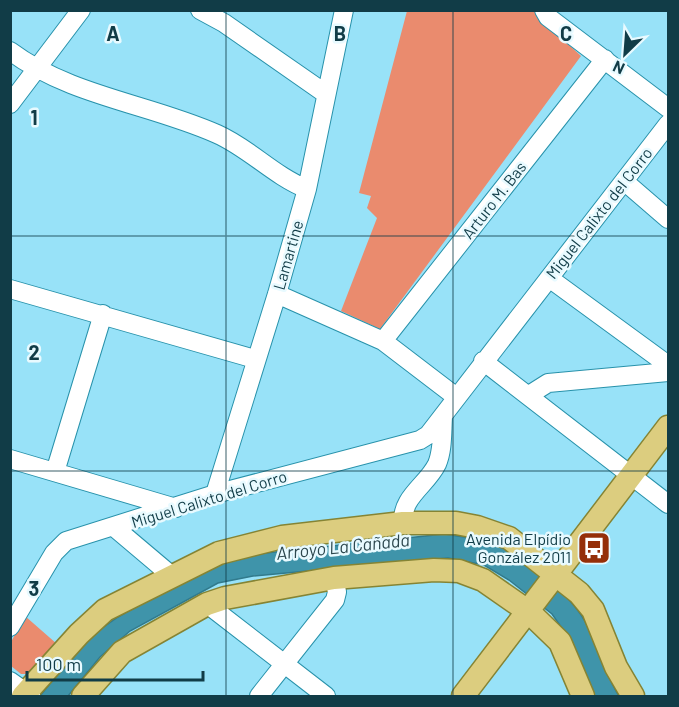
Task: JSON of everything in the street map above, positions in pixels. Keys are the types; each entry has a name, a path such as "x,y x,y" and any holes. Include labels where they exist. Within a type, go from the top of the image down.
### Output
{"main road":[{"path":"463,696 669,427"},
{"path":"23,692 78,633 105,610 219,553 246,544 282,537 403,523 456,523 495,532 523,547 555,578 587,601 616,667 633,696"},
{"path":"83,696 122,652 207,604 239,594 334,579 435,570 459,571 483,580 532,608 560,642 583,696"}],"street":[{"path":"10,104 81,10"},
{"path":"200,10 224,23 326,94"},
{"name":"Lamartine","path":"215,494 307,189 344,10"},
{"path":"546,14 669,108"},
{"path":"10,51 36,69 219,135 291,183 307,189"},
{"name":"Arturo M. Bas","path":"383,341 604,59"},
{"name":"Miguel Calixto del Corro","path":"10,627 59,546 66,541 215,494 420,440 435,429 455,396 669,124"},
{"path":"624,181 669,219"},
{"path":"549,278 669,365"},
{"path":"10,289 255,359"},
{"path":"277,294 383,341 455,396"},
{"path":"55,472 103,315"},
{"path":"483,361 669,504"},
{"path":"529,395 548,383 669,372"},
{"name":"Miguel Calixto del Corro","path":"403,523 402,512 406,503 436,466 440,455 443,417"},
{"path":"10,459 176,508"},
{"path":"114,527 172,576"},
{"path":"259,696 335,600 337,592 334,579"},
{"path":"207,604 326,696"}],"shaded area":[{"path":"407,11 537,11 544,22 581,56 380,329 341,311 377,218 367,208 371,196 359,193"},
{"path":"25,616 57,644 28,674 21,674 11,666 11,642"}],"water":[{"name":"Arroyo La Cañada","path":"444,534 476,539 507,550 563,593 587,625 619,696 594,696 569,638 552,614 509,580 484,565 448,558 253,576 218,583 130,631 100,657 68,696 40,696 77,650 98,631 118,617 214,562 246,555"}],"place":[{"name":"Avenida Elpídio González 2011","path":"594,548"}]}
